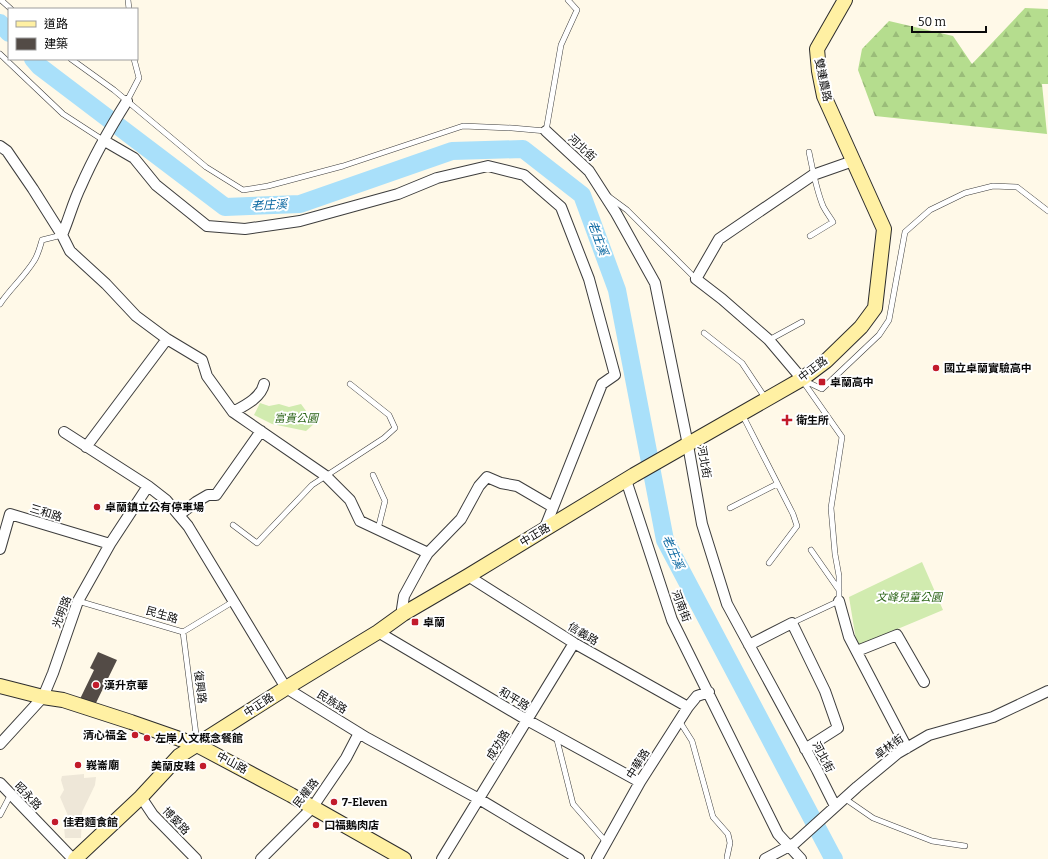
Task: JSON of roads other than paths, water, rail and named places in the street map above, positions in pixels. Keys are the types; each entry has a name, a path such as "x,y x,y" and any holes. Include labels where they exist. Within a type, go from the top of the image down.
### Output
{"street":[{"name":"雙連農路","path":"845,0 817,49 819,71 824,96 854,161"},
{"path":"62,235 80,186 103,140 127,101"},
{"name":"河北街","path":"546,131 590,171 616,213 655,283 688,444 702,524 727,604 835,806"},
{"path":"103,140 134,158 156,184 208,226 245,229 300,221 398,194 437,178 488,166 524,175 561,207 589,279 615,375 602,384 544,530"},
{"path":"0,146 7,151 33,189 62,235 70,251 106,284 136,316 167,339 202,360 207,376 232,412 326,476 350,500 360,521 428,553"},
{"path":"802,379 768,340 722,299 696,279 720,239 813,175 854,161"},
{"name":"中正路","path":"74,859 141,797 179,756 378,632 403,614 630,478 802,379 826,361 861,327 875,308 884,229 854,161"},
{"path":"86,447 167,339"},
{"path":"232,412 247,404 263,389 264,384"},
{"path":"179,515 208,495 216,495 261,431"},
{"name":"民族路","path":"64,432 148,486 166,500 188,526 286,688 359,733 479,799 579,859"},
{"path":"403,614 402,609 404,596 428,553 461,519 479,486 487,477 501,483 517,486 553,508"},
{"name":"河南街","path":"630,478 672,620 778,834 801,859"},
{"name":"光明路","path":"0,744 43,697 78,601 110,544 148,486"},
{"name":"三和路","path":"0,549 10,514 110,544"},
{"name":"信義路","path":"468,576 574,643 688,707"},
{"path":"839,595 849,637 907,748"},
{"path":"749,644 792,623 825,691 838,728 805,749"},
{"name":"和平路","path":"378,632 527,720 640,782"},
{"path":"857,651 897,635 924,682"},
{"name":"成功路","path":"442,859 574,643"},
{"name":"中山路","path":"0,686 43,697 63,700 197,745 285,792 404,859"},
{"name":"卓林街","path":"765,859 795,843 844,798 892,758 907,748 929,735 993,717 1048,691"},
{"name":"中華路","path":"597,859 640,782 680,722 688,707 697,696 709,692"},
{"name":"民權路","path":"261,859 312,808 346,758 359,733"},
{"name":"昭永路","path":"0,783 74,859"},
{"name":"博愛路","path":"141,797 153,815 196,859"}],"lane":[{"path":"1,0 11,8"},
{"path":"72,60 114,90 206,167 243,190 268,186 343,166 463,126 546,131 561,45 577,10 568,0"},
{"path":"0,54 63,114 103,140"},
{"path":"127,101 139,78 134,60"},
{"path":"810,152 813,175 824,208 833,222 810,236"},
{"path":"802,379 822,389 879,335 890,320 905,232 930,210 964,193 993,186 1017,187 1048,211"},
{"path":"603,192 627,210 696,279"},
{"path":"0,304 35,260 42,240 62,235"},
{"path":"768,340 802,322"},
{"path":"704,333 742,363 766,400"},
{"path":"802,379 842,437 831,508 835,554 839,576 839,595"},
{"path":"233,525 257,543 312,485 384,438 395,428 389,415 350,384"},
{"path":"742,414 793,514 797,526 769,562"},
{"path":"373,475 385,501 378,529"},
{"path":"730,508 777,484"},
{"path":"811,550 839,595"},
{"path":"792,623 839,595"},
{"name":"民生路","path":"78,601 183,632 234,601"},
{"name":"復興路","path":"183,632 197,745"},
{"path":"680,722 692,741 713,817 728,834 730,843 727,859"},
{"path":"556,736 573,804 607,843"},
{"path":"0,815 11,794"},
{"path":"844,798 873,818 932,841 965,846"}],"waterway":[{"name":"老庄溪","path":"0,23 8,32"},
{"name":"老庄溪","path":"34,60 39,66 225,207 300,204 452,151 523,149 582,195 617,290 665,540 834,859"}],"place":[{"name":"國立卓蘭實驗高中","path":"936,368"},
{"name":"卓蘭高中","path":"822,382"},
{"name":"衛生所","path":"787,420"},
{"name":"卓蘭鎮立公有停車場","path":"97,507"},
{"name":"卓蘭","path":"415,622"},
{"name":"漢升京華","path":"96,685"},
{"name":"清心福全","path":"135,735"},
{"name":"左岸人文概念餐館","path":"147,738"},
{"name":"峩崙廟","path":"78,765"},
{"name":"美蘭皮鞋","path":"203,766"},
{"name":"7-Eleven","path":"334,802"},
{"name":"佳君麵食館","path":"55,822"},
{"name":"口福鵝肉店","path":"316,825"}],"park label":[{"name":"富貴公園","path":"296,418"},
{"name":"文峰兒童公園","path":"909,597"}]}
